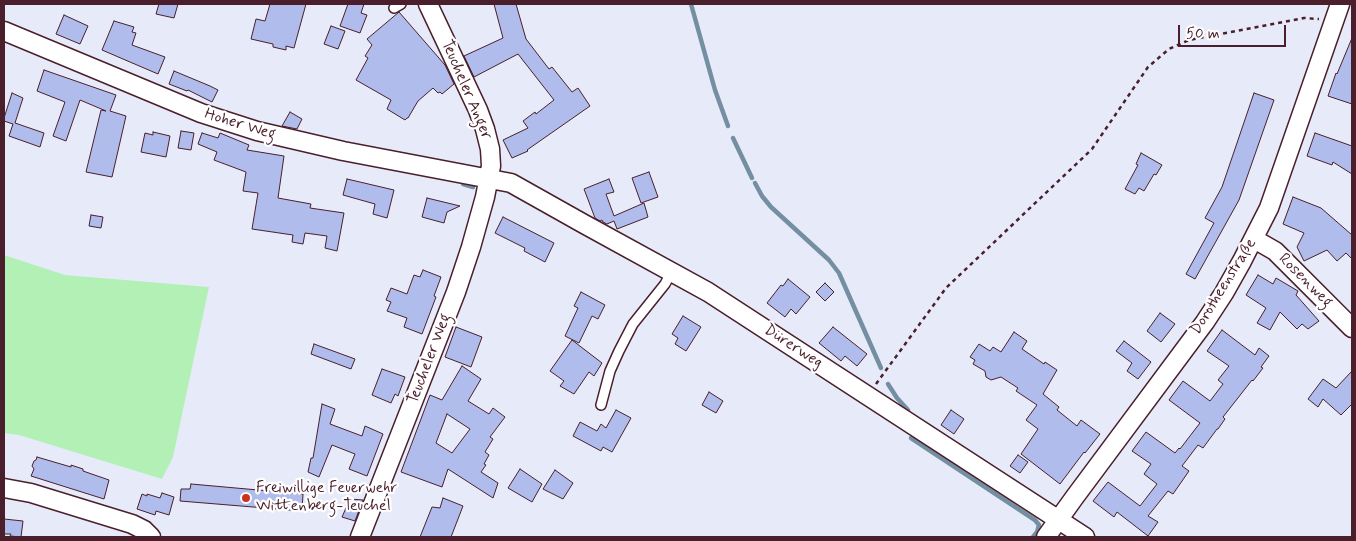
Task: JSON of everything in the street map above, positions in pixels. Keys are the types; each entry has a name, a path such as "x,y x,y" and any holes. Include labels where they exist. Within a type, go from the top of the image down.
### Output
{"street":[{"name":"Teucheler Anger","path":"428,4 478,110 485,129 491,158 489,178"},
{"name":"Dorotheenstraße","path":"1046,537 1205,322 1224,293 1254,239 1269,208 1340,4"},
{"name":"Hoher Weg","path":"4,31 201,113 257,132 343,151 489,178"},
{"name":"Dürerweg","path":"489,178 510,183 672,271 735,309 1085,537"},
{"name":"Teucheler Weg","path":"360,537 456,292 478,222 489,178"},
{"name":"Rosenweg","path":"1254,239 1275,251 1352,328"},
{"path":"4,488 30,493 132,524 144,530 151,537"}],"lane":[{"path":"601,405 610,372 633,324 665,284 672,271"}],"path":[{"path":"868,396 946,288 1092,149 1148,67 1169,49 1189,40 1304,18 1319,18 1334,23"}],"green space":[{"path":"4,255 65,275 209,287 173,457 162,479 19,435 4,433"}],"building":[{"path":"159,4 178,4 174,18 156,14"},
{"path":"270,4 306,4 294,48 286,46 286,50 273,47 273,44 251,39 256,19 265,21"},
{"path":"348,4 364,4 361,13 367,15 360,33 340,26"},
{"path":"494,4 516,4 526,39 549,69 552,67 572,92 578,88 590,106 528,151 512,158 503,140 528,128 523,121 554,100 518,54 474,77 464,56 503,38"},
{"path":"399,12 445,65 454,84 442,94 433,88 418,101 405,120 387,109 391,100 356,80 368,58 365,56 372,45 367,39"},
{"path":"64,15 88,26 80,44 56,34"},
{"path":"114,21 134,27 132,32 136,33 132,45 165,57 158,74 102,50"},
{"path":"331,26 345,31 338,49 324,44"},
{"path":"1352,38 1352,104 1328,96"},
{"path":"44,70 116,95 110,111 126,116 112,177 86,172 101,110 106,111 80,100 66,141 53,136 65,102 37,91"},
{"path":"174,71 218,90 212,102 188,90 169,84"},
{"path":"12,93 23,98 15,123 44,133 40,147 9,136 13,124 4,121 4,118"},
{"path":"1254,93 1274,100 1239,200 1195,279 1186,274 1214,223 1205,218 1222,187"},
{"path":"290,112 302,119 297,129 282,126"},
{"path":"181,131 194,133 191,150 178,148"},
{"path":"153,132 170,136 166,157 141,152 145,133 153,135"},
{"path":"202,133 218,138 220,133 249,145 247,150 284,156 278,198 311,204 310,208 344,213 337,251 325,248 327,236 305,233 303,244 292,242 293,235 252,229 258,193 243,191 246,172 214,160 217,152 198,144"},
{"path":"1315,133 1352,146 1352,174 1333,162 1332,165 1307,156"},
{"path":"1141,153 1162,165 1144,191 1139,188 1135,194 1125,189 1138,165 1136,164"},
{"path":"649,172 658,197 641,203 632,178"},
{"path":"347,179 394,190 387,218 373,214 375,204 343,195"},
{"path":"609,179 614,192 606,194 614,216 644,203 648,217 617,229 614,221 607,224 595,218 584,189"},
{"path":"1293,197 1321,208 1352,235 1352,259 1346,253 1337,261 1327,250 1304,261 1297,247 1304,233 1283,224"},
{"path":"427,198 460,206 447,212 444,223 422,217"},
{"path":"91,215 103,217 101,228 89,226"},
{"path":"503,217 554,243 545,262 524,251 525,248 495,233"},
{"path":"423,270 441,277 434,296 436,297 422,334 404,327 407,318 387,311 391,302 386,300 391,288 407,294 414,275 420,277"},
{"path":"1258,275 1273,284 1276,278 1298,291 1296,295 1319,321 1308,329 1302,324 1297,329 1280,312 1270,330 1257,323 1266,308 1246,295"},
{"path":"788,279 810,297 796,314 791,309 785,317 767,303"},
{"path":"825,283 834,292 825,301 816,292"},
{"path":"581,292 605,305 598,319 592,316 579,343 565,336 578,308 574,306"},
{"path":"1160,313 1175,324 1161,342 1147,331"},
{"path":"683,316 701,327 686,351 675,344 678,338 672,334"},
{"path":"456,327 482,337 471,367 445,357"},
{"path":"833,327 867,354 857,366 845,356 841,361 819,343"},
{"path":"1222,330 1255,355 1259,348 1269,356 1261,367 1263,368 1223,417 1225,419 1203,448 1198,445 1182,466 1189,471 1173,494 1168,491 1148,516 1158,522 1148,536 1117,512 1114,517 1093,501 1108,482 1140,506 1157,484 1144,474 1151,464 1132,451 1146,432 1175,453 1200,423 1169,400 1183,381 1210,401 1223,384 1218,380 1229,366 1207,351"},
{"path":"1014,332 1027,341 1022,349 1044,364 1045,362 1057,370 1043,394 1059,407 1057,410 1077,426 1081,420 1100,434 1060,484 1021,454 1038,429 1026,420 1037,405 1016,391 1018,388 1001,377 991,380 986,377 985,371 973,364 975,360 970,357 979,344 990,351 993,347 1001,352"},
{"path":"572,340 602,363 594,376 589,372 574,394 560,386 564,381 550,371"},
{"path":"1124,341 1151,362 1138,379 1127,371 1132,363 1116,351"},
{"path":"314,344 355,359 351,369 311,354"},
{"path":"462,366 481,379 468,401 489,414 493,408 505,417 490,437 493,439 485,452 489,455 484,464 486,465 481,472 498,483 493,498 448,469 442,487 401,472 430,395 442,400","holes":["447,414 470,429 452,453 436,443"]},
{"path":"382,369 405,377 398,396 395,394 391,403 372,395"},
{"path":"1352,371 1352,404 1341,415 1323,399 1318,407 1308,399 1323,379 1336,388"},
{"path":"709,392 723,401 716,413 702,405"},
{"path":"322,404 335,409 330,424 362,436 365,426 383,434 367,476 349,469 355,454 332,445 319,477 308,472 311,458 313,458"},
{"path":"616,410 631,418 612,452 603,447 601,451 573,436 580,422 597,431 601,424 606,428"},
{"path":"951,410 964,419 954,434 941,425"},
{"path":"1018,455 1028,462 1020,473 1010,466"},
{"path":"37,457 71,467 71,465 109,480 104,499 31,476 34,469 32,466"},
{"path":"520,469 542,484 532,502 508,488"},
{"path":"555,470 573,483 563,499 543,489"},
{"name":"Freiwillige Feuerwehr Wittenberg-Teuchel","path":"191,484 303,494 302,511 180,501 181,489 190,489"},
{"path":"162,493 174,497 169,515 156,511 155,515 137,509 142,494 160,498"},
{"path":"443,498 463,506 451,537 420,537 432,507 440,508"},
{"path":"350,499 363,500 355,521 342,517"},
{"path":"4,519 23,521 21,537 4,534"}],"waterway":[{"path":"691,4 715,90 728,126"},
{"path":"733,138 752,178"},
{"path":"755,183 771,207 829,260 839,273 881,368"},
{"path":"463,184 473,187"},
{"path":"888,384 908,410"},
{"path":"911,438 1035,520 1039,525 1033,537"}],"place":[{"name":"Freiwillige Feuerwehr Wittenberg-Teuchel","path":"246,498"}]}
